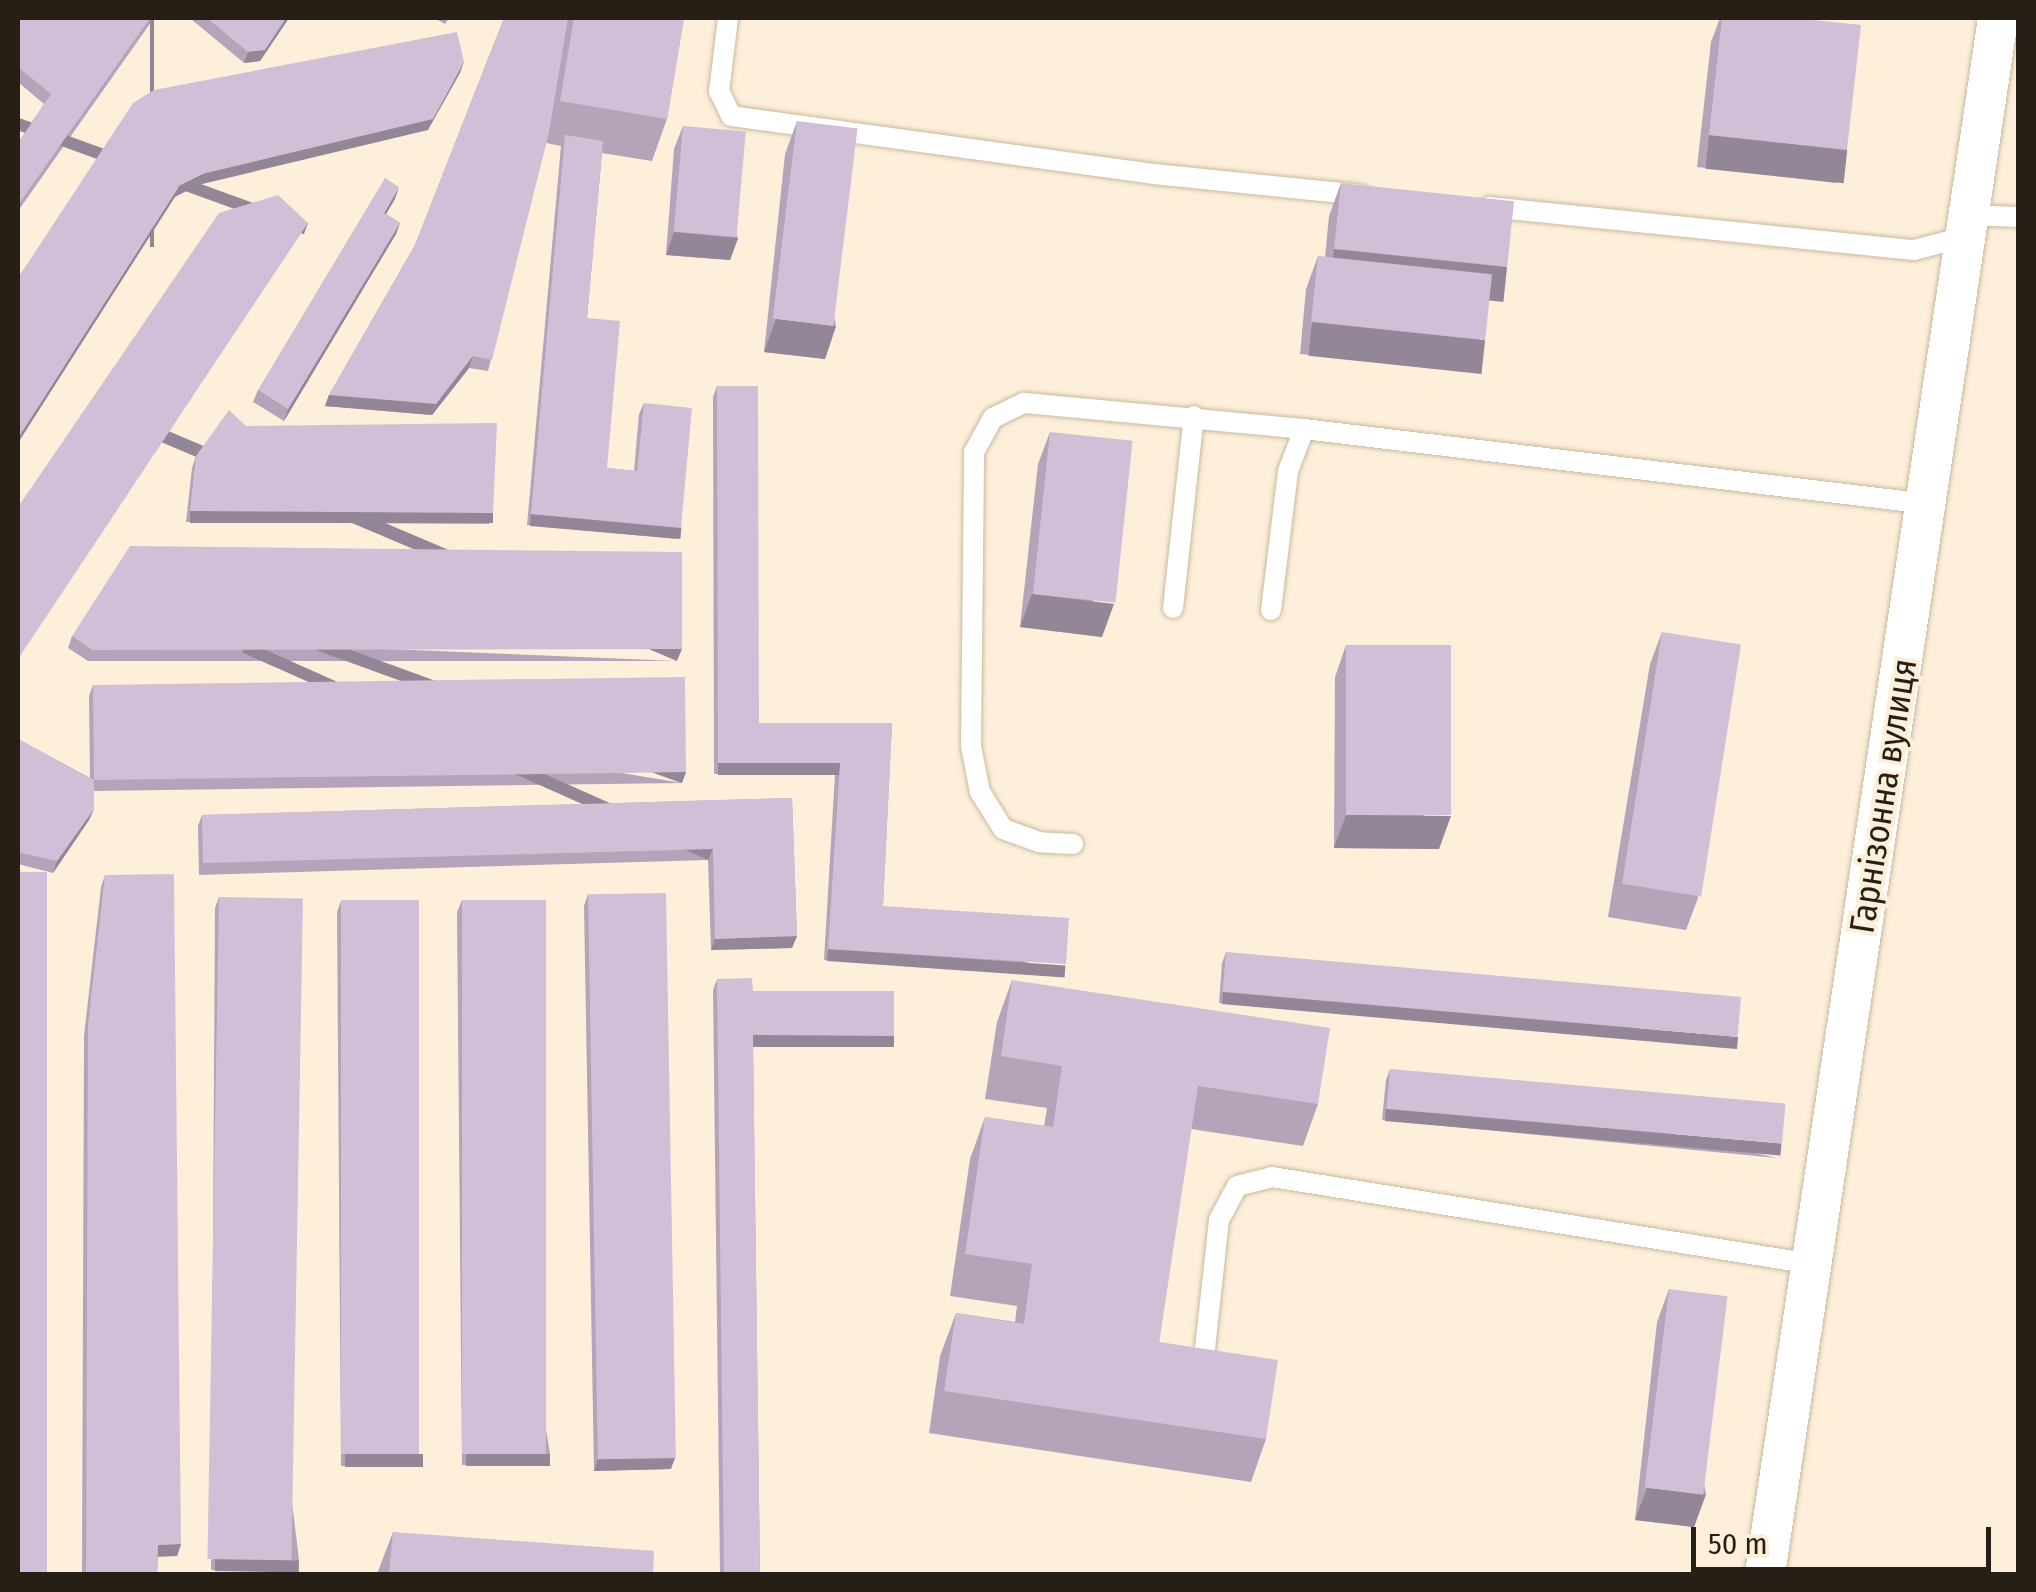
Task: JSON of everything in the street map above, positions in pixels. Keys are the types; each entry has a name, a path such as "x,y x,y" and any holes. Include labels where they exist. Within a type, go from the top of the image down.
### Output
{"street":[{"name":"Гарнізонна вулиця","path":"1765,1574 1998,18"}],"lane":[{"path":"728,18 718,91 730,116 1154,174 1388,197"},
{"path":"1466,205 1914,250 1965,226 2018,217"},
{"path":"1074,844 1040,842 1003,829 980,792 971,746 974,452 993,418 1024,402 1194,416 1928,504"},
{"path":"1173,608 1194,416"},
{"path":"1271,610 1288,471 1304,429"},
{"path":"1204,1358 1219,1220 1236,1186 1272,1177 1812,1264"}],"building":[{"path":"18,18 150,18 18,205 18,143 51,94 18,67"},
{"path":"207,18 286,18 265,50 248,52"},
{"path":"504,18 568,18 549,132 492,360 473,356 436,404 329,395 415,245"},
{"path":"574,18 684,18 667,119 560,101"},
{"path":"1722,18 1794,18 1861,25 1847,150 1709,135"},
{"path":"457,32 464,62 433,119 202,174 179,186 18,438 18,278 133,103 154,90"},
{"path":"797,121 858,128 833,326 773,319"},
{"path":"683,126 746,131 737,237 674,232"},
{"path":"565,135 603,141 587,318 620,321 607,468 637,471 644,403 692,408 681,528 531,514"},
{"path":"385,178 399,187 384,213 400,223 288,409 258,390"},
{"path":"1341,183 1514,201 1507,267 1334,249"},
{"path":"278,195 308,223 18,659 18,507 219,213"},
{"path":"1318,256 1492,274 1485,340 1311,322"},
{"path":"717,386 758,386 759,723 892,723 883,906 1069,918 1066,964 828,949 840,763 718,763"},
{"path":"229,410 246,426 497,423 493,513 190,511 196,456"},
{"path":"1050,432 1133,441 1116,603 1033,594"},
{"path":"130,546 682,552 682,649 92,650 72,636"},
{"path":"1662,632 1741,645 1701,896 1622,884"},
{"path":"1346,645 1451,645 1451,815 1346,815"},
{"path":"685,677 686,772 94,780 93,685"},
{"path":"18,739 94,780 94,809 57,861 18,852"},
{"path":"792,798 797,936 715,939 713,849 203,863 202,815"},
{"path":"18,872 47,872 47,1574 18,1574"},
{"path":"174,874 181,1544 158,1545 157,1574 86,1574 88,1025 105,875"},
{"path":"666,893 676,1458 598,1459 588,894"},
{"path":"219,897 303,898 291,1560 207,1559"},
{"path":"341,900 419,900 419,1454 341,1454"},
{"path":"462,900 546,900 546,1454 462,1454"},
{"path":"1226,952 1741,997 1738,1037 1223,992"},
{"path":"752,978 753,991 894,991 894,1036 753,1035 760,1574 724,1574 717,979"},
{"path":"1012,980 1330,1028 1318,1104 1198,1086 1159,1342 1278,1360 1266,1439 944,1391 956,1313 1024,1324 1032,1264 965,1254 985,1117 1053,1127 1062,1066 1001,1056"},
{"path":"1390,1069 1785,1104 1782,1143 1387,1109"},
{"path":"1669,1289 1728,1296 1703,1495 1645,1488"},
{"path":"393,1532 654,1551 653,1574 389,1574"}]}
